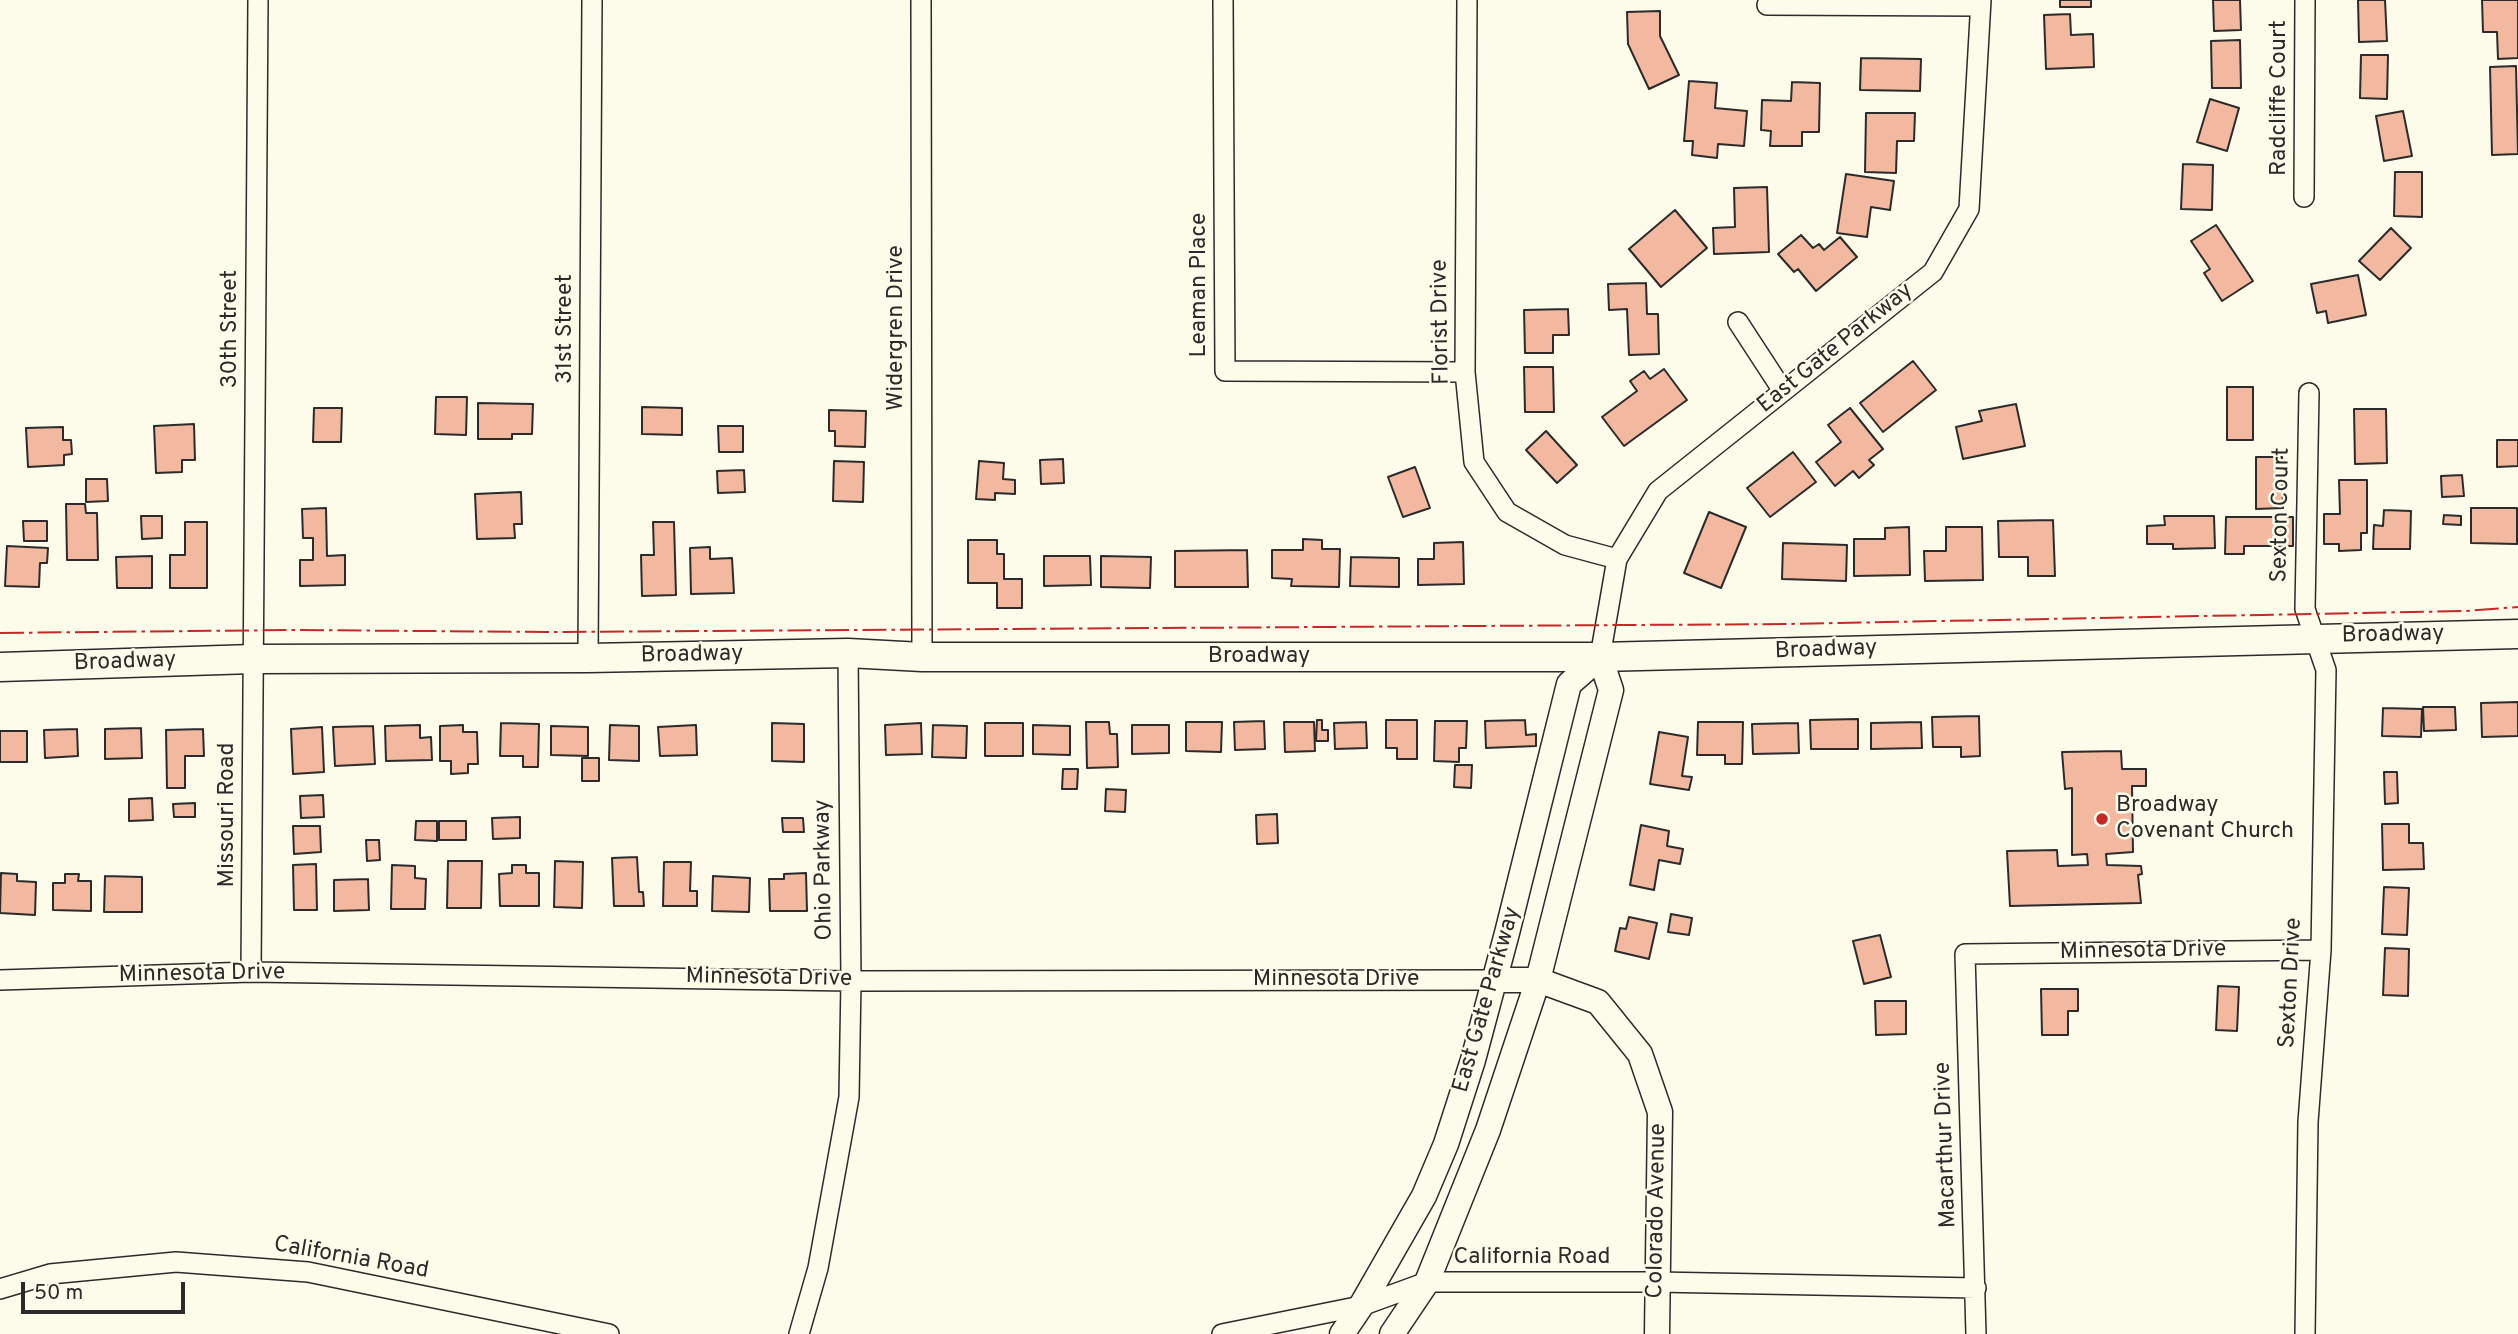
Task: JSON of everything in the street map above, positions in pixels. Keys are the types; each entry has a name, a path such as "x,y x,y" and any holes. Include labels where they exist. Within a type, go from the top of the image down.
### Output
{"main road":[{"name":"Broadway","path":"0,667 253,659 588,658 848,653 922,657 1600,657 2314,637 2518,634"}],"street":[{"name":"30th Street","path":"253,659 258,0"},
{"name":"31st Street","path":"588,658 592,0"},
{"name":"Widergren Drive","path":"921,0 922,657"},
{"name":"Leaman Place","path":"1223,0 1225,371 1465,372"},
{"name":"Florist Drive","path":"1467,0 1465,372 1474,462 1507,512 1564,545 1617,559"},
{"name":"Radcliffe Court","path":"2304,197 2305,0"},
{"path":"1767,5 1981,3"},
{"name":"East Gate Parkway","path":"1392,1334 1427,1282 1492,1118 1538,980 1611,690 1600,657 1617,559 1658,491 1933,272 1969,209 1981,3"},
{"path":"1738,322 1783,391"},
{"name":"Sexton Court","path":"2309,393 2305,609 2314,637"},
{"name":"Sexton Drive","path":"2305,1334 2308,1122 2321,950 2326,670 2314,637"},
{"name":"Ohio Parkway","path":"799,1334 818,1268 849,1097 851,981 848,653"},
{"name":"East Gate Parkway","path":"1342,1334 1424,1196 1446,1144 1473,1060 1569,684 1600,657"},
{"name":"Missouri Road","path":"251,972 253,659"},
{"name":"Minnesota Drive","path":"1965,954 2321,950"},
{"name":"Macarthur Drive","path":"1965,954 1976,1334"},
{"name":"Minnesota Drive","path":"0,980 251,972 851,981 1538,980"},
{"name":"Colorado Avenue","path":"1538,980 1598,1002 1640,1054 1660,1112 1657,1334"},
{"name":"California Road","path":"0,1289 50,1274 176,1262 308,1272 608,1334"},
{"name":"California Road","path":"1222,1334 1361,1306 1427,1282 1656,1282 1976,1288"}],"building":[{"path":"2060,0 2091,0 2091,7 2060,7"},
{"path":"2213,0 2240,0 2241,30 2214,31"},
{"path":"2358,0 2385,0 2387,41 2359,42"},
{"path":"2482,0 2518,0 2518,58 2498,59 2497,32 2483,32"},
{"path":"1660,11 1660,36 1679,75 1649,89 1628,44 1627,12"},
{"path":"2070,14 2071,35 2093,34 2094,67 2046,69 2044,15"},
{"path":"2240,40 2241,88 2212,88 2211,41"},
{"path":"2361,55 2388,55 2387,99 2360,98"},
{"path":"1861,58 1921,59 1920,91 1860,90"},
{"path":"2516,66 2518,154 2492,155 2490,67"},
{"path":"1689,81 1717,83 1715,108 1747,111 1744,146 1718,144 1717,158 1692,155 1693,141 1684,141"},
{"path":"1792,82 1820,83 1819,132 1802,132 1802,146 1770,146 1771,131 1761,130 1762,100 1791,101"},
{"path":"2210,99 2239,108 2227,151 2197,142"},
{"path":"2403,111 2412,156 2384,161 2376,116"},
{"path":"1866,113 1915,113 1914,141 1897,141 1896,173 1865,172"},
{"path":"2183,164 2213,165 2212,210 2181,209"},
{"path":"2395,172 2422,172 2422,217 2394,216"},
{"path":"1846,174 1894,181 1890,210 1871,207 1867,237 1837,233"},
{"path":"1767,187 1769,252 1714,254 1713,228 1735,227 1734,188"},
{"path":"1675,210 1707,248 1661,287 1629,249"},
{"path":"2216,225 2253,281 2222,301 2204,273 2210,269 2191,241"},
{"path":"2391,228 2411,248 2380,280 2359,261"},
{"path":"1801,235 1813,248 1819,244 1824,250 1840,237 1857,257 1816,291 1798,269 1794,272 1778,254"},
{"path":"2358,275 2366,315 2328,323 2326,311 2317,313 2311,284"},
{"path":"1646,283 1647,314 1658,314 1659,354 1629,355 1627,309 1609,310 1608,284"},
{"path":"1568,309 1569,335 1553,335 1553,353 1525,353 1524,310"},
{"path":"1913,361 1936,390 1883,432 1860,403"},
{"path":"1524,367 1553,367 1554,412 1525,412"},
{"path":"1664,369 1687,400 1624,446 1602,417 1637,391 1630,381 1644,371 1650,379"},
{"path":"2227,387 2253,387 2253,440 2227,440"},
{"path":"436,397 467,397 466,435 435,434"},
{"path":"478,403 533,404 532,434 512,434 512,439 478,439"},
{"path":"2016,404 2025,446 1963,459 1956,427 1982,421 1979,411"},
{"path":"642,407 682,408 682,435 642,434"},
{"path":"314,408 342,408 341,442 313,442"},
{"path":"1850,408 1883,449 1869,460 1874,465 1859,478 1853,471 1835,486 1816,462 1841,442 1828,425"},
{"path":"2354,409 2386,409 2387,463 2355,464"},
{"path":"829,410 866,411 865,447 835,446 835,431 829,431"},
{"path":"194,424 195,460 182,460 182,472 156,473 154,426"},
{"path":"718,426 743,426 743,452 719,452"},
{"path":"63,427 63,440 71,440 72,454 64,455 64,465 28,467 26,428"},
{"path":"1546,431 1577,465 1557,483 1526,450"},
{"path":"2497,440 2518,440 2518,466 2497,467"},
{"path":"1793,452 1816,482 1770,517 1747,488"},
{"path":"2256,457 2282,457 2283,508 2256,509"},
{"path":"1063,459 1064,483 1041,484 1040,460"},
{"path":"834,461 864,462 863,502 833,501"},
{"path":"979,461 1004,463 1003,479 1015,480 1015,494 995,493 995,500 976,499"},
{"path":"1415,467 1430,508 1403,517 1388,477"},
{"path":"744,470 745,492 718,493 717,471"},
{"path":"2462,475 2464,496 2442,497 2441,476"},
{"path":"86,479 107,479 108,501 86,502"},
{"path":"2339,480 2367,480 2367,533 2361,533 2361,550 2339,551 2339,544 2324,544 2324,514 2340,514"},
{"path":"521,492 522,524 514,524 515,538 477,539 475,494"},
{"path":"66,504 85,504 86,513 97,513 98,560 67,560"},
{"path":"326,508 327,556 345,555 345,585 300,586 300,560 313,560 313,538 303,538 302,509"},
{"path":"2471,508 2517,508 2517,544 2471,543"},
{"path":"2384,510 2411,511 2410,549 2373,549 2374,525 2383,526"},
{"path":"1709,512 1746,527 1721,588 1684,573"},
{"path":"2444,515 2461,516 2461,525 2443,524"},
{"path":"141,516 162,516 162,538 142,539"},
{"path":"2164,516 2214,516 2215,548 2173,549 2173,544 2147,544 2147,526 2165,525"},
{"path":"2226,517 2293,517 2293,546 2244,546 2244,554 2225,554"},
{"path":"2053,520 2055,576 2028,576 2028,557 1999,557 1998,521"},
{"path":"23,521 47,521 47,541 24,541"},
{"path":"185,522 207,522 207,588 170,588 170,555 185,555"},
{"path":"653,522 674,522 676,595 642,596 641,555 654,555"},
{"path":"1909,527 1910,575 1854,576 1854,539 1885,539 1885,528"},
{"path":"1946,527 1982,527 1983,580 1925,581 1924,551 1946,551"},
{"path":"1303,539 1322,540 1322,549 1340,549 1339,587 1291,586 1292,579 1272,578 1272,550 1303,550"},
{"path":"968,540 997,540 997,554 1004,554 1004,579 1022,579 1022,608 997,608 997,583 968,583"},
{"path":"1463,542 1464,584 1418,585 1418,559 1434,559 1434,543"},
{"path":"1783,543 1847,545 1846,581 1782,579"},
{"path":"7,546 48,548 47,563 40,563 39,587 5,586"},
{"path":"710,547 710,559 732,558 734,593 691,594 690,548"},
{"path":"1247,550 1248,587 1175,587 1175,551"},
{"path":"152,556 152,588 117,588 116,557"},
{"path":"1044,556 1090,556 1091,585 1044,586"},
{"path":"1101,556 1151,557 1150,588 1101,587"},
{"path":"1351,557 1399,558 1399,587 1350,586"},
{"path":"2518,702 2518,736 2482,737 2481,703"},
{"path":"2423,707 2455,707 2456,730 2424,731"},
{"path":"2383,708 2422,709 2421,737 2382,736"},
{"path":"1979,716 1980,756 1961,757 1961,747 1933,747 1932,717"},
{"path":"1858,719 1858,749 1811,749 1810,720"},
{"path":"1317,720 1322,720 1322,730 1328,730 1328,741 1316,741"},
{"path":"1386,720 1417,720 1417,759 1397,759 1397,748 1386,748"},
{"path":"1525,720 1526,735 1536,734 1536,746 1486,748 1485,721"},
{"path":"1264,721 1265,749 1235,750 1234,722"},
{"path":"1435,721 1467,721 1466,748 1459,748 1459,762 1434,761"},
{"path":"1086,722 1109,722 1110,734 1117,734 1118,767 1087,768"},
{"path":"1186,722 1222,722 1221,752 1186,751"},
{"path":"1284,722 1314,722 1315,751 1285,752"},
{"path":"1366,722 1367,748 1335,749 1334,723"},
{"path":"1698,722 1743,722 1742,764 1725,764 1725,755 1697,755"},
{"path":"1921,722 1922,748 1871,749 1871,723"},
{"path":"501,723 539,724 538,767 523,767 523,756 500,756"},
{"path":"772,723 804,724 804,762 772,761"},
{"path":"921,723 922,754 886,755 885,725"},
{"path":"985,723 1023,723 1023,756 985,756"},
{"path":"1798,723 1799,753 1753,754 1752,724"},
{"path":"420,725 420,738 431,737 432,760 386,761 385,726"},
{"path":"463,725 463,732 477,732 478,764 468,764 468,773 451,774 451,761 440,761 440,726"},
{"path":"610,725 639,726 639,761 609,760"},
{"path":"696,725 697,755 660,756 658,727"},
{"path":"933,725 967,726 966,758 932,757"},
{"path":"1033,725 1070,726 1070,755 1033,754"},
{"path":"1132,725 1169,725 1169,753 1132,754"},
{"path":"373,726 375,764 335,766 333,727"},
{"path":"551,726 588,727 588,756 551,755"},
{"path":"322,727 324,772 293,774 291,729"},
{"path":"141,728 142,758 105,759 105,729"},
{"path":"77,729 78,756 45,758 44,730"},
{"path":"203,729 204,756 185,756 185,788 167,788 166,730"},
{"path":"0,731 27,731 27,762 0,762"},
{"path":"1659,732 1688,737 1682,776 1692,777 1689,790 1650,784"},
{"name":"Broadway Covenant Church","path":"2121,751 2122,769 2146,769 2146,786 2132,786 2133,852 2106,854 2107,865 2141,866 2142,874 2138,875 2141,903 2010,906 2007,851 2057,850 2058,866 2088,865 2087,854 2072,855 2072,788 2065,789 2062,752"},
{"path":"582,758 599,758 599,781 582,781"},
{"path":"1455,765 1472,765 1471,788 1454,787"},
{"path":"1063,769 1078,769 1077,789 1062,789"},
{"path":"2384,772 2397,772 2398,803 2385,804"},
{"path":"1106,789 1126,790 1125,812 1105,811"},
{"path":"323,795 324,817 301,818 300,796"},
{"path":"152,798 153,820 129,821 129,799"},
{"path":"195,803 195,817 174,817 173,804"},
{"path":"1277,814 1278,843 1257,844 1256,815"},
{"path":"520,817 520,838 493,839 492,818"},
{"path":"782,818 803,818 804,832 783,832"},
{"path":"416,821 437,821 437,841 415,840"},
{"path":"439,821 466,821 466,840 439,840"},
{"path":"2382,824 2409,824 2409,843 2423,843 2424,869 2383,870"},
{"path":"1641,825 1669,831 1667,846 1683,849 1680,864 1659,860 1654,890 1630,885"},
{"path":"293,826 320,826 321,852 294,854"},
{"path":"366,840 379,840 380,860 367,861"},
{"path":"637,857 639,892 643,892 644,906 614,906 612,858"},
{"path":"448,861 482,861 481,908 447,908"},
{"path":"555,861 583,862 582,908 554,907"},
{"path":"664,862 691,862 690,891 697,891 697,906 663,906"},
{"path":"316,864 317,910 294,910 293,865"},
{"path":"392,865 415,866 415,878 426,879 425,909 391,909"},
{"path":"512,865 526,865 526,873 539,873 539,906 500,906 499,874 512,873"},
{"path":"1,873 17,874 17,881 36,882 35,915 0,913"},
{"path":"806,873 807,911 770,911 769,879 784,879 784,874"},
{"path":"65,874 79,874 78,881 91,881 91,911 53,910 53,883 65,883"},
{"path":"105,876 142,877 142,912 104,912"},
{"path":"713,876 750,878 749,912 712,911"},
{"path":"368,879 369,910 334,911 334,880"},
{"path":"2384,887 2409,888 2407,935 2382,934"},
{"path":"1671,914 1692,918 1689,935 1668,932"},
{"path":"1629,917 1657,923 1649,959 1615,951 1620,928 1626,929"},
{"path":"1880,935 1891,977 1864,984 1853,941"},
{"path":"2385,948 2409,949 2408,996 2383,995"},
{"path":"2218,986 2239,987 2237,1031 2216,1030"},
{"path":"2041,989 2078,989 2078,1011 2068,1011 2068,1035 2042,1035"},
{"path":"1875,1001 1906,1001 1906,1034 1876,1035"}],"power":[{"path":"0,633 1785,624 2466,611 2518,607"}],"place":[{"name":"Broadway Covenant Church","path":"2102,819"}]}
